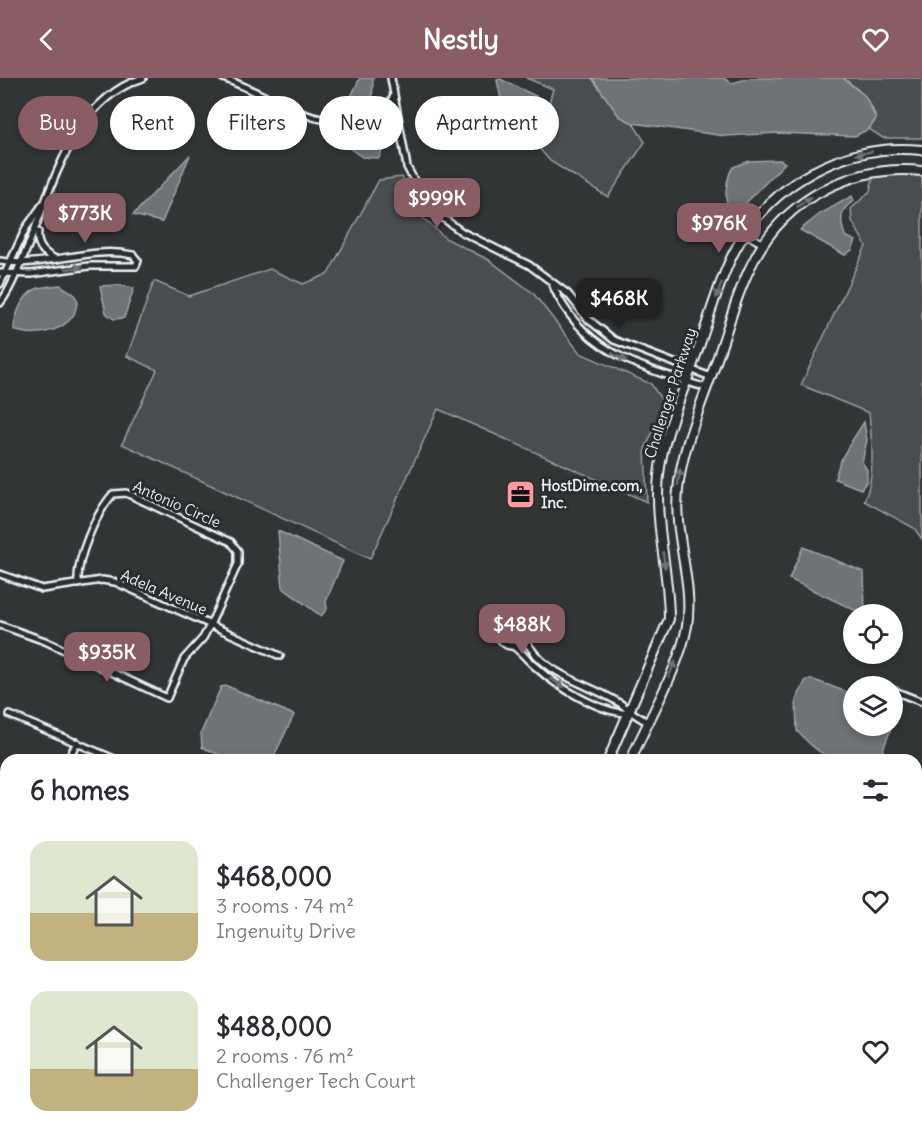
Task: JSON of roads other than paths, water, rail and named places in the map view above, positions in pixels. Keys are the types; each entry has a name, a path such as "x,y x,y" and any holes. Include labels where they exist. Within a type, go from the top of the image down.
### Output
{"main road":[{"name":"Challenger Parkway","path":"611,754 669,619 657,492 663,449 729,264 745,233 763,210 786,189 828,164 872,151 922,150"},
{"name":"Challenger Parkway","path":"634,754 676,660 687,627 688,596 677,493 682,456 748,273 763,244 790,213 829,187 872,172 922,171"}],"street":[{"path":"0,303 38,226 45,200 72,141 85,120 111,94 127,83 143,78"},
{"path":"223,78 310,116 319,118"},
{"path":"392,78 393,94"},
{"path":"403,148 413,180 439,215 462,232 521,260 568,294 588,319 614,340 711,377"},
{"path":"0,284 2,273 10,263 26,228 45,200"},
{"path":"38,226 37,238 40,247 48,255 57,259"},
{"path":"745,233 763,244"},
{"path":"0,261 21,263 108,253 133,255 138,261 136,266 115,264 16,274 2,273"},
{"path":"552,284 570,317 604,349 622,359 707,388"},
{"name":"Antonio Circle","path":"0,625 45,641 167,698 184,659 203,638 210,625 238,564 238,551 231,542 126,493 113,494 105,502 78,564 78,584"},
{"name":"Adela Avenue","path":"0,574 42,590 102,580 115,582 280,656"},
{"path":"513,646 519,643 525,631 519,622 510,620 502,624 500,636 504,643 513,646 543,673 568,690 618,713 629,713"},
{"path":"524,636 536,654 551,667 574,682 622,705 629,713 648,722"},
{"path":"903,694 922,702"},
{"path":"10,715 104,754"},
{"path":"71,754 77,742"}],"place":[{"name":"HostDime.com, Inc.","path":"520,494"}]}
